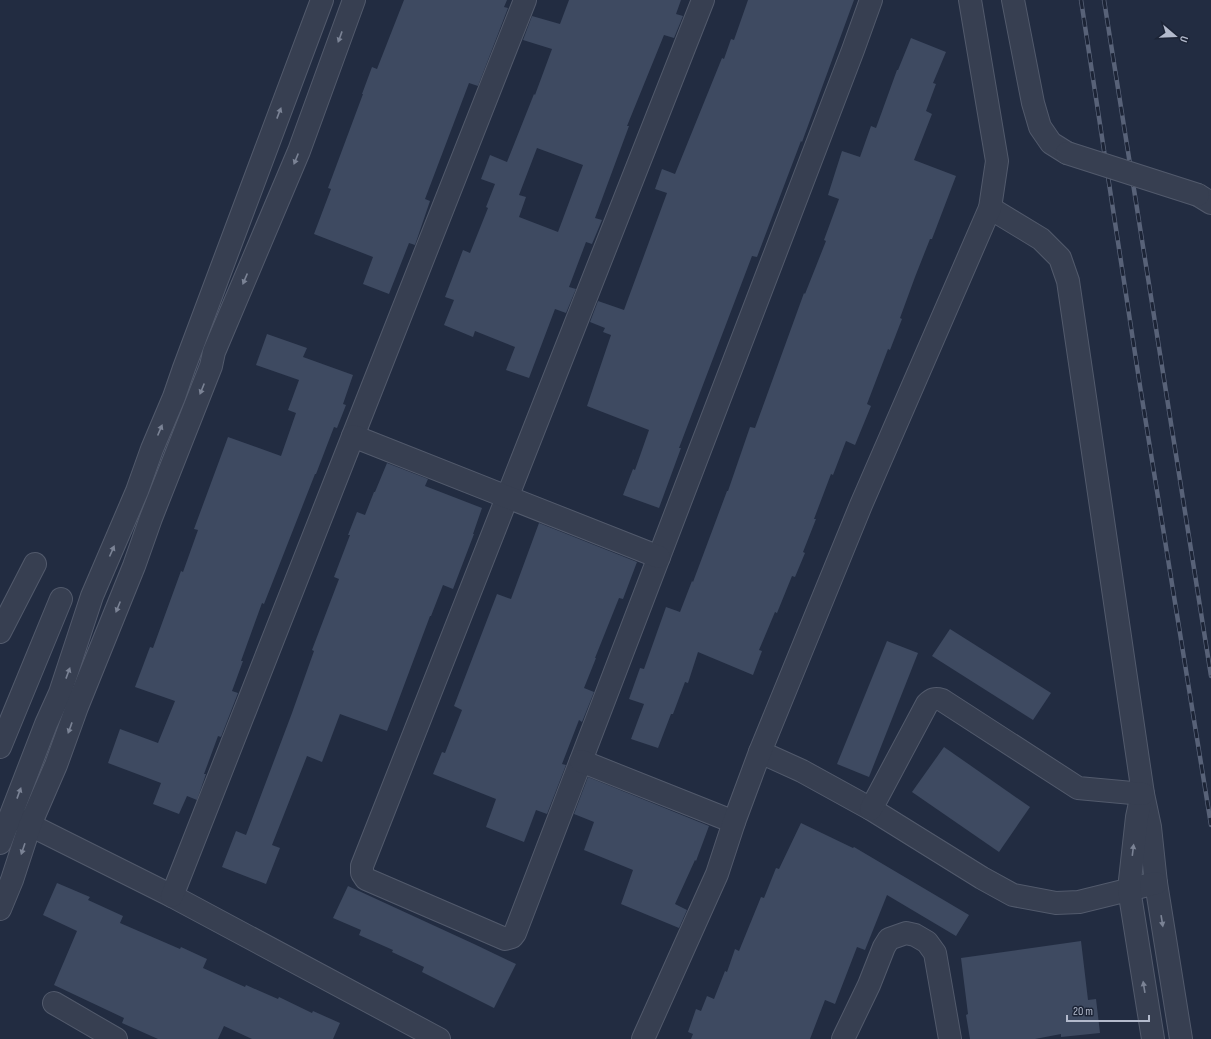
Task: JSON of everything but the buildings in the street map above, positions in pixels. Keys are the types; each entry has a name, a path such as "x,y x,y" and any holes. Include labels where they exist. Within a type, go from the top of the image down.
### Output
{"street":[{"path":"0,909 12,880 21,821 46,724 63,686 92,596 118,539 152,449 174,397 322,0"},
{"path":"0,843 21,821 56,765 77,707 134,566 211,366 214,352 299,151 354,0"},
{"path":"172,896 525,0"},
{"path":"703,0 362,866 362,873 366,879 505,939 512,937 515,932 871,0"},
{"path":"643,1039 717,874 734,822 760,752 861,505 990,208 997,161 970,0"},
{"path":"1013,0 1033,103 1040,127 1051,144 1067,153 1198,195 1211,203"},
{"path":"990,208 1041,239 1060,258 1068,281 1143,794 1151,836 1156,883 1181,1039"},
{"path":"353,436 659,557"},
{"path":"0,632 35,564"},
{"path":"0,747 61,600"},
{"path":"870,809 927,704 932,700 937,699 1078,788 1143,794"},
{"path":"760,752 802,771 870,809 982,878 1013,895 1056,903 1079,902 1156,883"},
{"path":"581,761 734,822"},
{"path":"1143,794 1137,817 1129,889 1152,1039"},
{"path":"21,821 172,896 439,1039"},
{"path":"843,1039 869,985 884,947 889,939 906,933 915,935 927,942 936,953 950,1039"},
{"path":"54,1003 116,1039"}],"railway":[{"path":"1081,0 1140,386 1211,825"},
{"path":"1104,0 1211,676"}]}
